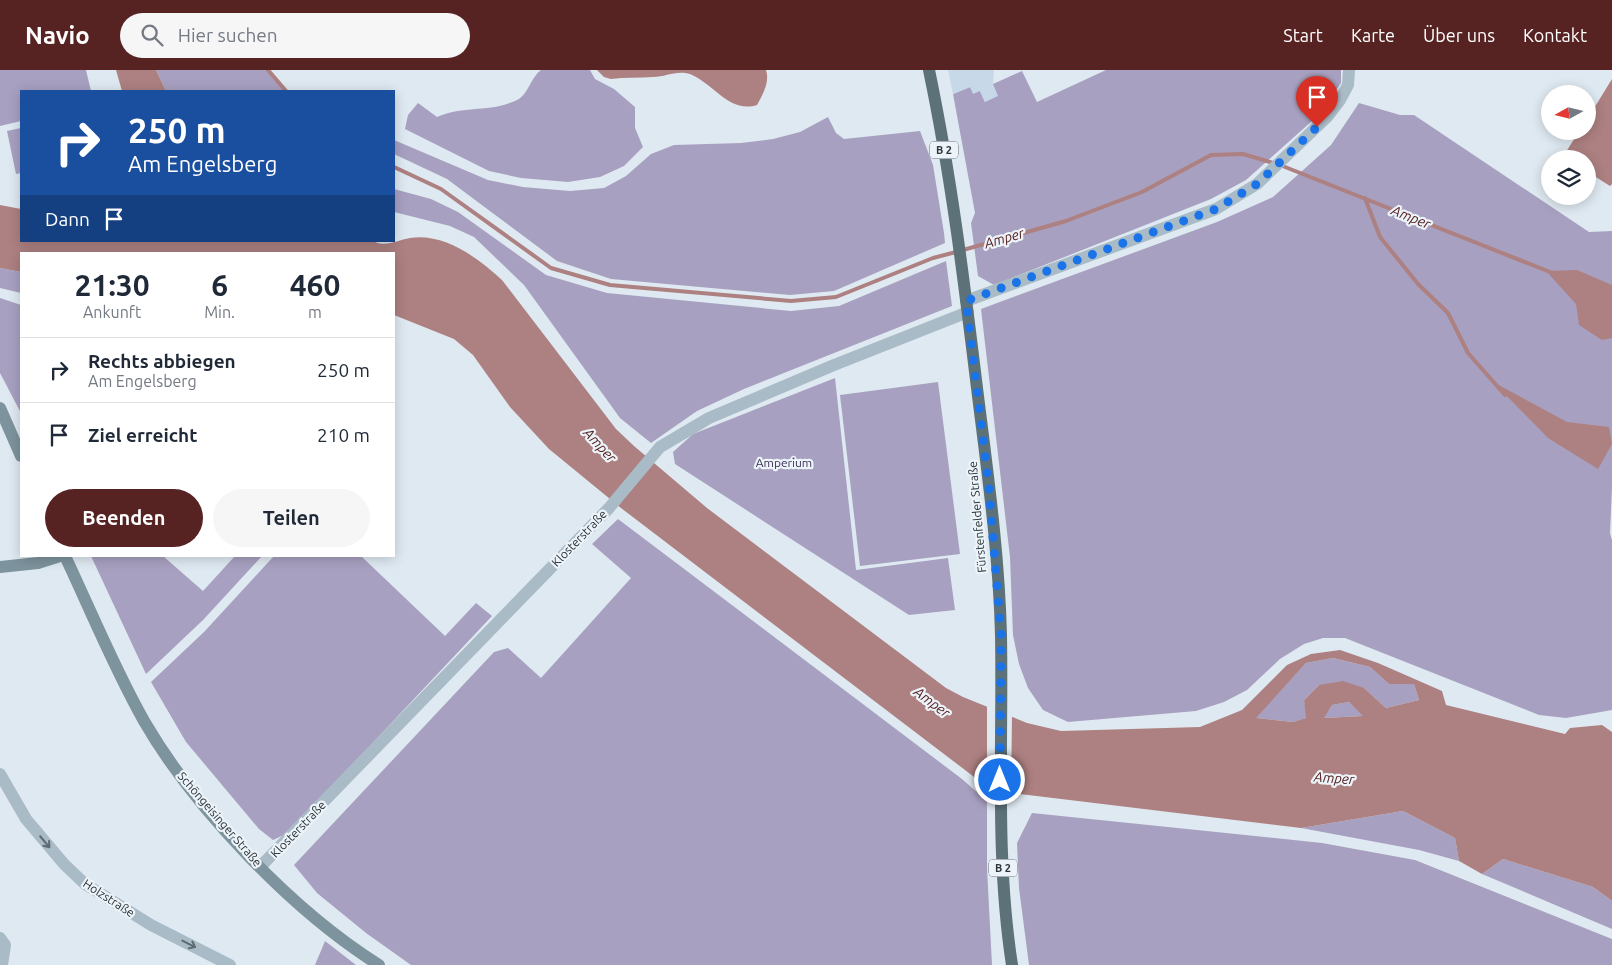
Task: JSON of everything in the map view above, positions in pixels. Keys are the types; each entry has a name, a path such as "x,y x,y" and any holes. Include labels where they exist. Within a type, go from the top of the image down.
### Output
{"main road":[{"name":"Fürstenfelder Straße","path":"928,70 939,117 956,231 989,489 1001,634 1000,800 1008,936 1012,965"}],"street":[{"name":"Klosterstraße","path":"260,867 613,502 660,447 709,418 967,307 1216,209 1257,184 1297,147 1340,100 1348,85 1348,70"},
{"path":"0,408 20,454"},
{"path":"0,567 38,563 57,557"},
{"name":"Schöngeisinger Straße","path":"65,557 126,687 145,723 189,787 260,867 312,915 379,965"},
{"name":"Holzstraße","path":"0,774 26,819 64,864 84,884 148,923 230,965"},
{"path":"0,938 5,945 2,965"}],"green space":[{"path":"0,70 86,70 91,90 20,90 20,121 0,126"},
{"path":"156,70 268,70 285,90 166,90"},
{"path":"541,70 590,70 595,79 614,89 635,107 635,128 643,147 624,166 600,177 568,182 521,178 489,171 405,129 408,115 418,103 437,117 457,111 507,104 521,98"},
{"path":"1106,70 1341,70 1341,83 1321,113 1246,180 1211,199 994,285 978,276 971,223 975,213 953,94 970,87 980,91 985,102 993,84 1022,71 1037,102"},
{"path":"1359,103 1400,115 1414,115 1541,200 1541,205 1549,205 1589,232 1612,231 1612,488 1610,533 1612,540 1612,710 1566,718 1539,715 1345,638 1323,638 1304,644 1280,659 1247,690 1224,702 1196,711 1068,722 1043,710 1028,688 1019,664 1013,635 1010,557 981,309 1217,222 1273,197 1331,145"},
{"path":"828,117 836,133 844,139 920,131 933,165 945,243 834,291 790,295 611,279 557,261 447,179 395,154 395,140 488,180 523,187 570,191 604,188 626,176 651,154 674,145 741,143 773,139 800,132"},
{"path":"20,128 20,173 16,174 7,131"},
{"path":"395,189 431,199 458,212 546,275 607,293 791,311 839,306 946,261 952,306 744,389 697,411 651,443 620,418 524,285 474,237 450,226 395,212"},
{"path":"0,268 20,272 20,293 0,288"},
{"path":"0,298 20,305 20,411 0,373"},
{"name":"Amperium","path":"835,378 856,570 948,558 955,610 909,615 675,464 673,452 693,434"},
{"path":"938,382 960,554 860,566 840,395"},
{"path":"618,519 962,779 987,801 987,868 992,965 411,965 366,933 317,893 294,865 494,652 508,648 541,678 631,578 592,544"},
{"path":"91,557 164,557 203,591 234,557 261,557 203,620 146,674"},
{"path":"273,557 362,557 445,636 476,603 492,616 288,833 273,840 259,829 186,742 151,682 204,632"},
{"path":"1333,658 1370,667 1389,684 1414,684 1419,700 1386,708 1364,688 1319,685 1304,700 1307,718 1293,722 1255,718 1306,663"},
{"path":"1349,702 1364,716 1323,718 1332,705"},
{"path":"1403,811 1455,838 1459,861 1419,850 1301,828"},
{"path":"1032,813 1322,843 1415,860 1612,939 1612,965 1029,965 1019,888 1017,843"},
{"path":"1503,859 1593,887 1612,901 1612,929 1482,874"},
{"path":"325,941 356,965 315,965"}],"shaded area":[{"path":"948,70 994,70 993,84 998,96 985,102 980,91 973,94 970,87 953,94"}],"water":[{"path":"116,70 156,70 166,90 122,90"},
{"path":"597,70 766,70 767,79 762,97 757,105 747,107 730,102 690,74 676,73 658,77 611,79 604,77"},
{"path":"1612,79 1612,184 1610,186 1596,177 1596,150 1567,150 1573,140 1596,140 1596,105"},
{"path":"0,205 20,209 20,242 376,242 382,244 423,237 448,243 472,256 502,280 616,429 634,446 707,508 946,688 963,697 1027,723 1061,731 1200,727 1242,710 1287,665 1311,654 1340,650 1378,663 1442,691 1446,705 1565,734 1570,728 1602,725 1612,732 1612,901 1593,887 1503,859 1482,874 1459,861 1455,838 1403,811 1301,828 1020,794 986,786 621,508 549,449 510,407 473,355 454,339 395,315 395,252 20,252 20,272 0,268","holes":["1333,658 1370,667 1389,684 1414,684 1419,700 1386,708 1364,688 1343,681 1319,685 1304,700 1306,718 1293,722 1256,718 1306,663","1349,702 1363,716 1324,718 1332,705"]},
{"path":"1577,270 1612,285 1612,338 1602,340 1579,325 1576,304 1546,271"},
{"path":"1493,382 1567,422 1609,427 1612,444 1598,469 1548,438"}],"pier":[{"path":"987,705 1012,715 1011,794 987,789"}],"waterway":[{"name":"Amper","path":"268,70 285,90"},
{"name":"Amper","path":"963,250 1066,221 1142,192 1211,155 1243,154 1273,163"},
{"name":"Amper","path":"1280,165 1550,272"},
{"name":"Amper","path":"395,167 441,189 551,268 610,285 791,301 836,297 933,258 956,252"},
{"path":"1365,198 1380,237 1418,284 1448,313 1468,353 1505,395"}],"route":[{"path":"1000,780 1001,634 989,489 966,301 976,299 1216,209 1257,184 1317,127"}]}
